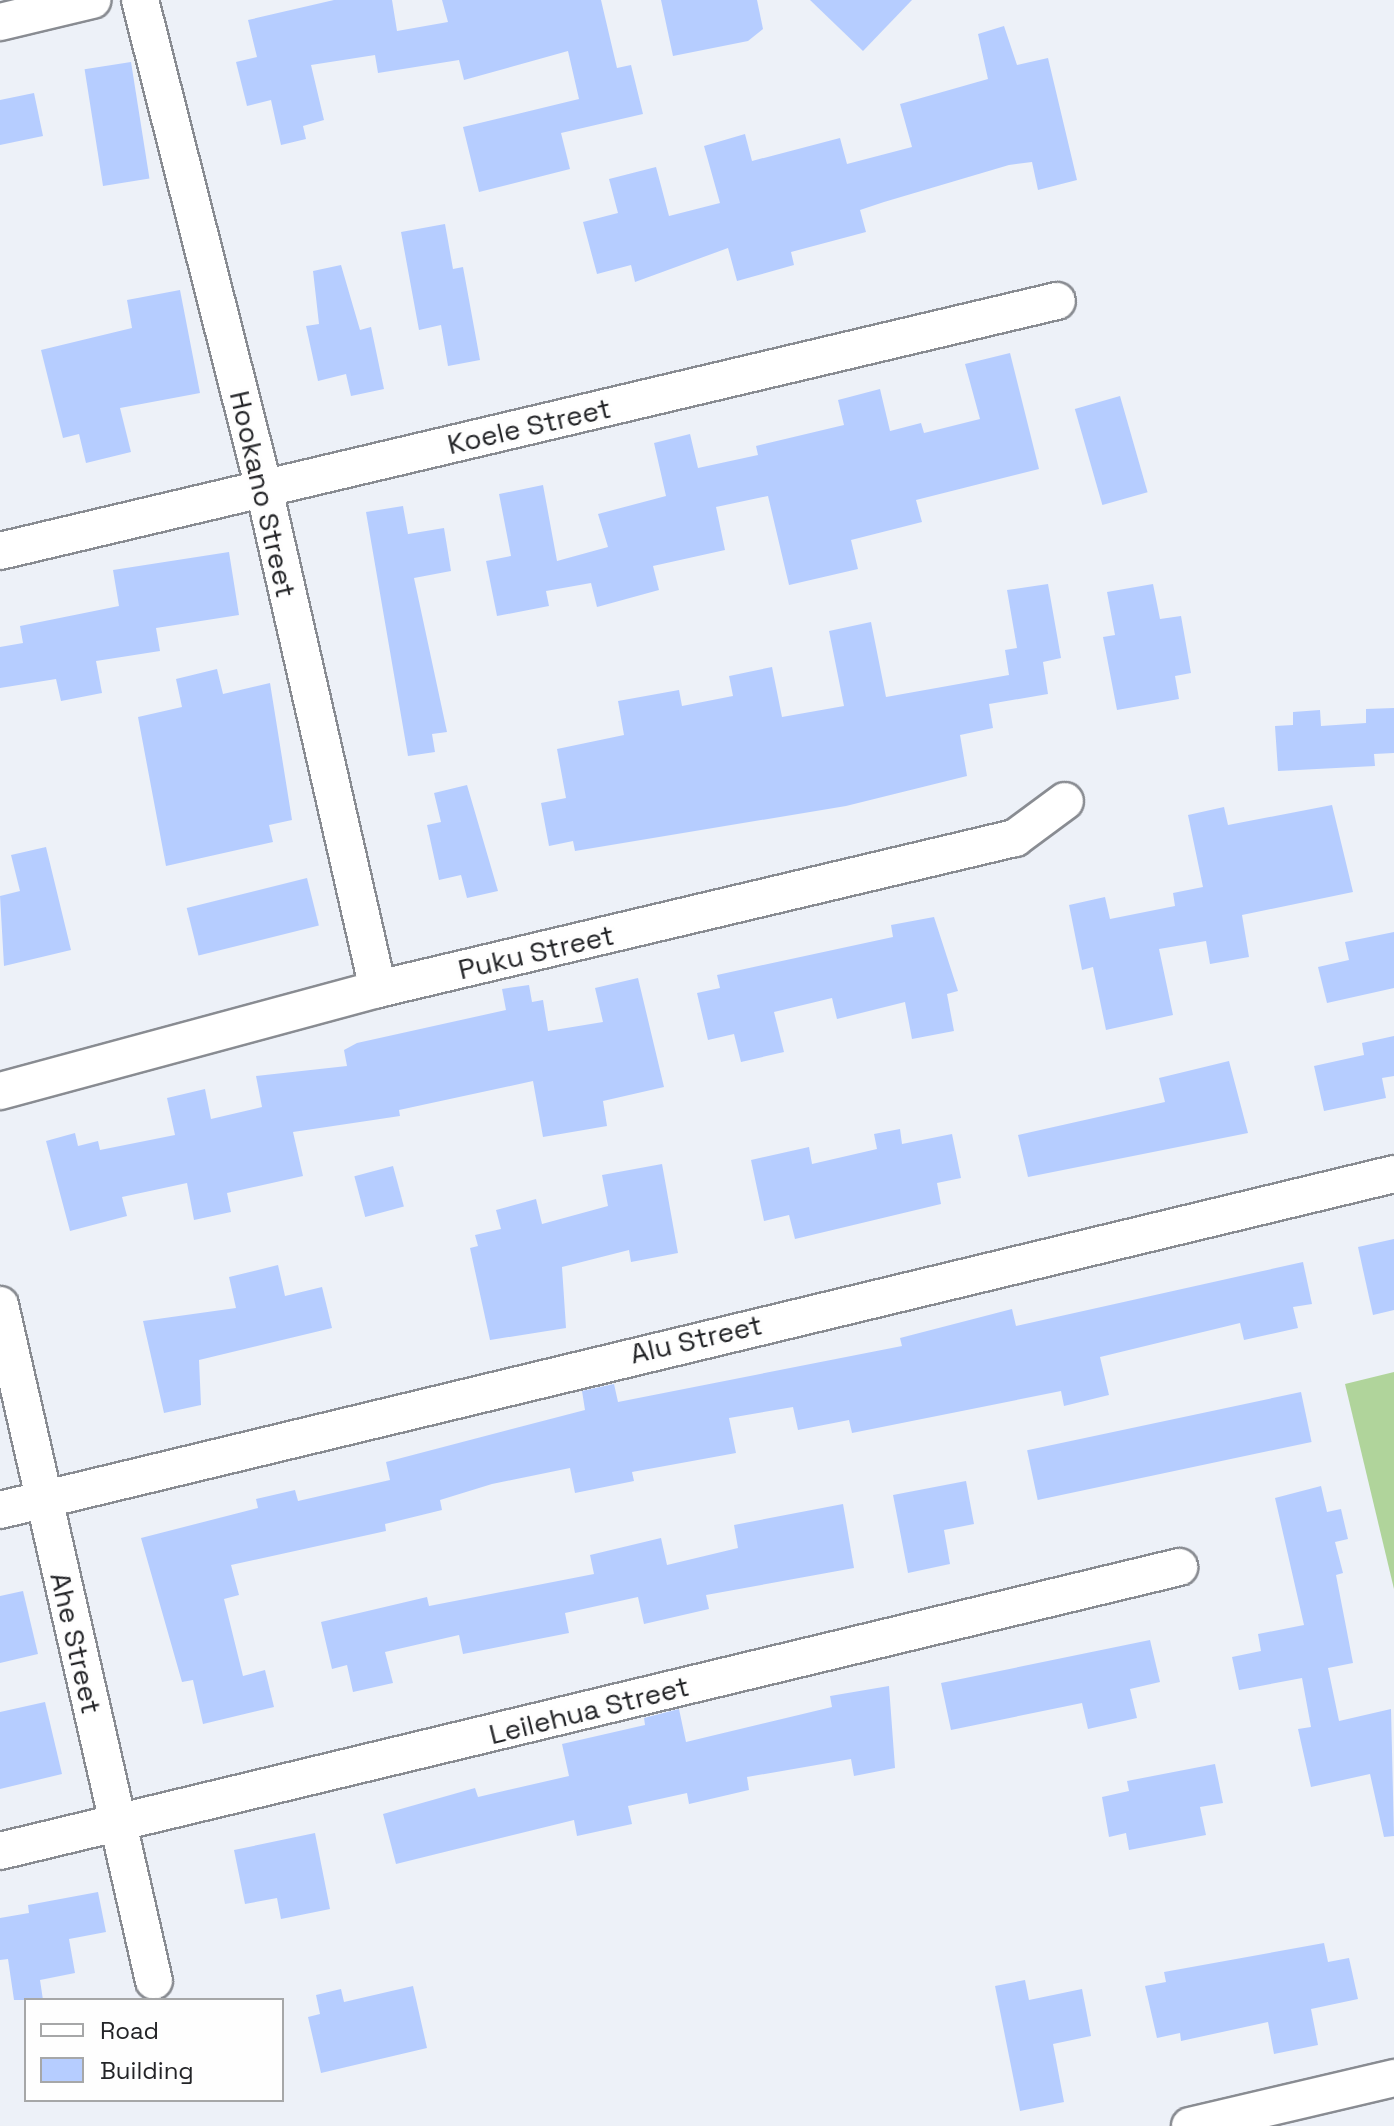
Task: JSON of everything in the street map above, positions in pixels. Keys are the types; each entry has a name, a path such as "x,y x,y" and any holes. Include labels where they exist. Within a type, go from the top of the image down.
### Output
{"street":[{"path":"0,22 92,0"},
{"name":"Hookano Street","path":"140,0 264,489 378,989"},
{"name":"Koele Street","path":"0,551 1057,301"},
{"name":"Puku Street","path":"0,1091 378,989 1015,838 1065,801"},
{"name":"Alu Street","path":"0,1510 1394,1174"},
{"name":"Ahe Street","path":"0,1305 154,1981"},
{"name":"Leilehua Street","path":"0,1851 1179,1567"},
{"path":"1190,2126 1394,2078"}],"green space":[{"path":"1394,1372 1394,1589 1345,1384"}],"building":[{"path":"334,0 392,0 397,31 448,22 442,0 601,0 617,68 631,65 643,114 561,133 570,169 479,192 463,127 579,99 568,51 464,80 459,60 378,73 375,55 311,65 324,120 303,126 306,139 281,145 271,100 247,106 236,62 257,57 248,20"},
{"path":"661,0 757,0 763,29 748,41 673,56"},
{"path":"810,0 912,0 863,51"},
{"path":"1004,26 1017,65 1048,58 1077,180 1038,190 1032,162 1009,165 884,202 860,210 866,232 791,252 794,265 737,281 728,248 635,282 631,265 597,274 583,222 618,213 609,179 656,167 669,216 720,203 704,146 745,134 752,161 840,138 847,164 912,147 900,104 988,79 978,34"},
{"path":"131,62 149,179 103,186 85,69"},
{"path":"34,93 43,136 0,145 0,100"},
{"path":"445,224 453,269 463,267 480,360 448,366 441,325 419,330 401,232"},
{"path":"341,265 360,330 371,327 384,389 351,396 346,374 318,381 306,326 319,324 313,271"},
{"path":"180,290 200,393 120,408 131,452 86,463 79,434 63,438 41,350 132,328 127,300"},
{"path":"1010,353 1039,469 916,500 922,522 851,540 858,569 789,585 768,496 716,507 725,550 653,566 659,590 597,607 591,583 546,591 549,606 497,616 486,561 511,556 499,494 543,485 557,561 608,547 598,514 666,496 654,443 690,434 698,468 758,455 756,446 844,425 838,400 880,389 890,431 921,423 924,433 980,419 965,364"},
{"path":"1120,396 1148,492 1102,505 1075,409"},
{"path":"403,506 408,534 444,528 451,571 414,578 447,732 432,734 435,752 408,756 366,512"},
{"path":"229,552 239,615 156,628 160,651 96,661 102,693 61,701 56,679 0,688 0,647 23,643 20,626 119,606 113,570"},
{"path":"1048,584 1061,658 1043,662 1048,694 989,704 993,728 960,735 967,776 846,806 575,851 573,841 549,846 541,803 566,798 557,749 624,735 618,701 679,690 682,706 733,696 729,676 772,667 782,717 844,706 829,631 871,622 886,697 1009,675 1005,650 1017,648 1007,590"},
{"path":"1153,584 1160,619 1181,616 1191,673 1175,676 1179,699 1117,710 1103,637 1115,635 1107,592"},
{"path":"217,669 223,694 270,683 292,820 269,825 273,842 166,866 138,717 182,707 176,679"},
{"path":"1394,708 1394,753 1374,754 1375,766 1278,771 1275,726 1293,725 1293,712 1320,710 1321,726 1366,723 1366,709"},
{"path":"467,785 498,891 467,898 461,875 439,880 427,825 441,822 434,793"},
{"path":"1332,805 1353,892 1242,915 1249,957 1210,964 1206,941 1159,949 1173,1015 1106,1030 1093,967 1082,970 1069,905 1105,897 1110,919 1175,906 1173,893 1203,887 1188,815 1224,807 1228,825"},
{"path":"46,847 71,950 4,966 0,896 20,891 11,855"},
{"path":"307,878 319,926 199,956 187,908"},
{"path":"934,917 958,991 947,994 954,1031 912,1039 905,1002 837,1019 832,998 774,1012 784,1052 741,1062 734,1034 708,1040 697,993 720,988 717,975 893,937 891,925"},
{"path":"1394,932 1394,988 1327,1003 1318,967 1349,960 1345,942"},
{"path":"638,978 664,1087 603,1101 607,1126 543,1137 533,1081 399,1110 400,1116 293,1132 303,1176 227,1193 231,1212 194,1220 187,1183 122,1197 127,1216 70,1231 46,1141 75,1133 78,1146 98,1141 100,1150 175,1135 167,1098 205,1089 211,1119 262,1107 256,1076 347,1066 344,1050 357,1043 506,1010 502,989 529,985 532,1002 543,1000 548,1031 603,1022 595,988"},
{"path":"1394,1036 1394,1076 1382,1078 1386,1098 1324,1111 1314,1066 1364,1055 1362,1043"},
{"path":"1229,1061 1248,1133 1028,1177 1018,1135 1165,1102 1159,1078"},
{"path":"900,1129 902,1144 952,1134 961,1178 937,1183 941,1204 795,1239 789,1215 764,1221 751,1160 809,1147 812,1164 877,1149 874,1134"},
{"path":"662,1164 678,1253 631,1262 629,1250 562,1267 566,1328 490,1340 470,1248 478,1246 475,1235 501,1229 496,1210 536,1199 542,1224 608,1206 602,1175"},
{"path":"393,1166 404,1207 365,1217 354,1176"},
{"path":"1394,1239 1394,1310 1373,1315 1358,1247"},
{"path":"1303,1262 1312,1304 1293,1307 1298,1328 1244,1340 1240,1323 1100,1357 1109,1395 1064,1406 1061,1391 852,1433 849,1420 798,1430 793,1407 729,1418 736,1453 632,1472 634,1481 575,1493 570,1468 492,1484 440,1500 442,1510 385,1524 386,1531 231,1565 239,1595 224,1599 243,1676 265,1670 274,1707 203,1724 193,1680 182,1682 141,1538 258,1508 256,1499 295,1490 298,1501 390,1480 386,1462 585,1410 582,1391 614,1384 618,1402 902,1346 900,1338 1012,1309 1016,1326"},
{"path":"278,1265 285,1296 322,1287 332,1328 199,1360 201,1405 164,1413 143,1321 236,1308 229,1277"},
{"path":"1301,1392 1312,1442 1038,1500 1027,1450"},
{"path":"966,1481 974,1524 944,1530 950,1564 908,1573 893,1495"},
{"path":"1321,1486 1327,1512 1341,1509 1348,1539 1335,1542 1343,1573 1336,1575 1353,1663 1328,1668 1339,1721 1391,1709 1394,1836 1384,1837 1370,1774 1311,1787 1298,1729 1311,1727 1302,1678 1239,1690 1232,1657 1261,1651 1258,1634 1304,1625 1275,1498"},
{"path":"843,1504 854,1568 706,1595 709,1609 644,1624 638,1597 565,1613 569,1633 463,1654 459,1635 385,1652 393,1683 353,1692 347,1665 332,1669 321,1622 427,1597 429,1606 594,1574 590,1555 661,1538 667,1565 738,1548 734,1525"},
{"path":"23,1591 38,1654 0,1663 0,1596"},
{"path":"1150,1640 1160,1682 1130,1689 1137,1718 1088,1729 1082,1703 951,1730 941,1683"},
{"path":"889,1686 895,1768 854,1776 851,1759 747,1777 749,1790 689,1804 687,1793 628,1806 632,1824 577,1836 574,1820 396,1864 383,1814 475,1788 478,1797 569,1776 562,1744 645,1725 644,1718 679,1709 686,1742 832,1707 830,1696"},
{"path":"45,1702 62,1774 0,1789 0,1712"},
{"path":"1215,1764 1223,1803 1200,1807 1206,1835 1129,1850 1126,1833 1109,1837 1102,1797 1129,1791 1127,1781"},
{"path":"315,1833 330,1909 281,1919 277,1898 245,1904 234,1850"},
{"path":"98,1892 106,1932 69,1939 75,1973 40,1980 43,1998 14,2000 8,1959 0,1960 0,1918 29,1913 28,1905"},
{"path":"1324,1943 1328,1962 1349,1958 1358,1999 1311,2009 1318,2045 1274,2054 1268,2022 1181,2041 1180,2033 1157,2038 1145,1986 1166,1982 1164,1972"},
{"path":"1025,1980 1029,2000 1082,1989 1091,2036 1053,2044 1064,2102 1020,2111 995,1986"},
{"path":"413,1986 427,2048 321,2073 308,2017 320,2014 316,1995 341,1989 344,2002"}]}
